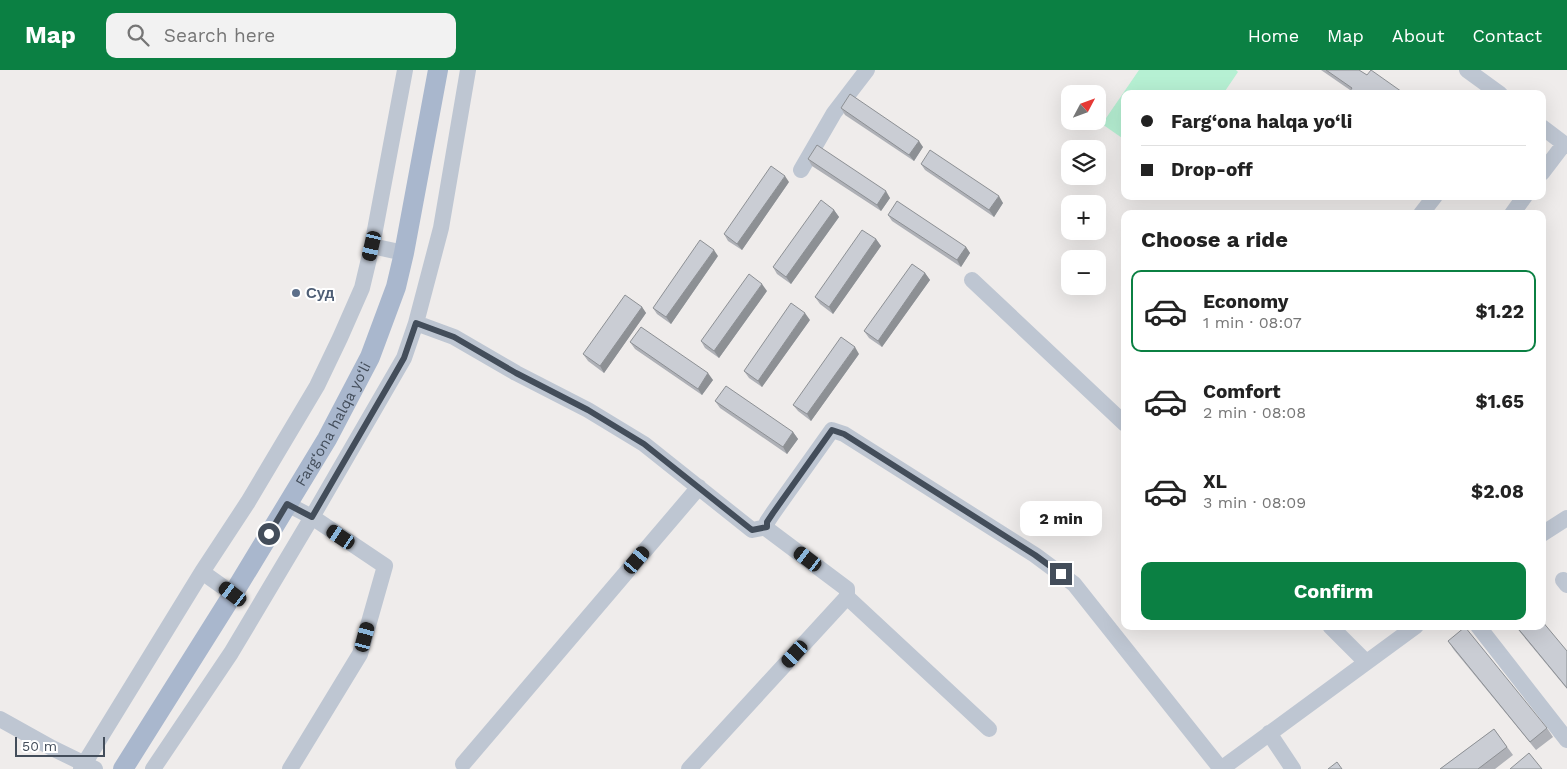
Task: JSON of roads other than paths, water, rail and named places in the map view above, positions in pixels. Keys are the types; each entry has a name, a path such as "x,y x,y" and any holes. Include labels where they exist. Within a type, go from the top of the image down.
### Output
{"main road":[{"name":"Farg‘ona halqa yo‘li","path":"130,766 327,439 370,357 396,287 404,254 438,70"}],"street":[{"path":"0,719 87,767 202,572 248,502 317,386 362,288 372,246 405,70"},
{"path":"153,769 231,653 404,358 416,323 441,228 468,70"},
{"path":"801,170 834,113 867,70"},
{"path":"1467,70 1494,90"},
{"path":"1546,130 1566,145 1546,169"},
{"path":"372,246 404,254"},
{"path":"972,280 1121,420"},
{"path":"416,323 454,337 516,373 588,410 644,444 752,530 767,527"},
{"path":"689,769 846,598 846,589 767,529 767,522 832,430 844,434 1035,555 1074,584 1226,768 1410,630"},
{"path":"464,764 699,487"},
{"path":"287,504 312,517 385,566 360,654 290,769"},
{"path":"1546,531 1567,518"},
{"path":"202,572 233,594"},
{"path":"846,598 989,729"},
{"path":"1334,630 1366,662"},
{"path":"1481,630 1567,740"},
{"path":"1269,734 1292,769"}],"place":[{"name":"Суд","path":"296,293"}]}
